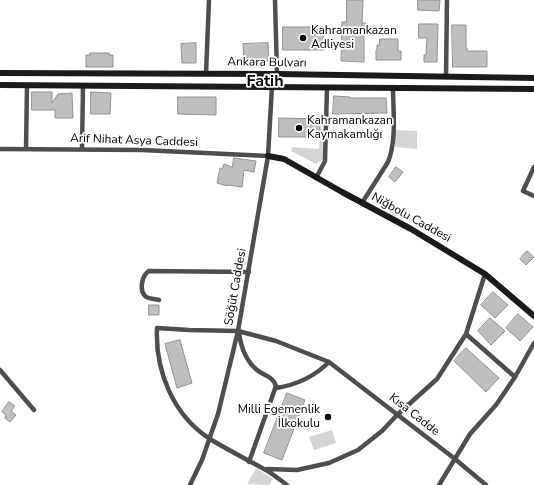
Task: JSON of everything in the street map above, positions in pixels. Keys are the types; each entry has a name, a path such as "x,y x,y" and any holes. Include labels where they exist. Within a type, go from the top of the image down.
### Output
{"main road":[{"name":"Ankara Bulvarı","path":"0,73 277,74 534,78"},
{"name":"Ankara Bulvarı","path":"0,85 534,89"},
{"name":"Niğbolu Caddesi","path":"268,156 284,159 411,229 485,274 534,316"}],"street":[{"path":"206,74 209,0"},
{"path":"275,0 277,74"},
{"path":"446,77 447,0"},
{"path":"26,148 27,85"},
{"path":"82,149 83,86"},
{"name":"Söğüt Caddesi","path":"190,485 202,460 218,414 238,331 268,156 272,86"},
{"path":"316,178 325,160 327,87"},
{"path":"362,203 388,162 391,154 393,144 393,87"},
{"name":"Arif Nihat Asya Caddesi","path":"0,149 82,149 268,156"},
{"path":"534,167 532,180 524,191 534,196"},
{"path":"159,300 145,296 143,288 144,274 149,271 249,272"},
{"path":"265,469 287,470 308,468 339,459 366,444 382,430 437,379 466,334 485,274"},
{"name":"Kısa Cadde","path":"210,439 187,419 170,394 160,366 157,347 157,328 238,331 276,341 328,362 455,459 486,485"},
{"path":"238,331 242,349 249,361 257,371 273,380 276,388 249,462"},
{"path":"466,334 515,378"},
{"path":"438,485 470,434 496,405 515,378 534,344"},
{"path":"276,388 292,385 307,378 321,369 328,362"},
{"path":"0,370 34,410"},
{"path":"210,439 249,462 265,469 287,485"}],"shaded area":[{"path":"395,130 417,131 417,149 395,147"},
{"path":"320,139 323,140 323,159 316,164 291,151 292,147 319,149"},
{"path":"332,430 336,443 314,450 309,437"},
{"path":"256,468 273,479 269,485 247,484"}],"building":[{"path":"347,0 363,0 362,23 366,23 366,27 364,27 364,62 341,61 342,22 346,22"},
{"path":"418,0 440,0 439,11 418,10"},
{"path":"419,24 438,24 437,62 424,62 427,38 419,38"},
{"path":"452,25 466,25 467,51 487,51 487,67 453,67"},
{"name":"Kahramankazan Adliyesi","path":"283,27 323,27 324,50 283,50"},
{"path":"380,39 398,39 398,51 401,51 401,60 376,60 376,50"},
{"path":"196,43 196,63 182,63 181,44"},
{"path":"268,43 269,61 244,62 243,44"},
{"path":"90,53 109,53 109,55 113,55 113,67 86,67 86,55 90,55"},
{"path":"32,92 52,92 52,103 58,94 72,93 73,118 55,118 55,110 32,110"},
{"path":"91,92 111,93 110,114 91,114"},
{"path":"334,96 350,98 386,98 387,113 333,114"},
{"path":"178,97 216,97 216,115 178,114"},
{"name":"Kahramankazan Kaymakamlığı","path":"279,118 320,119 320,137 279,137"},
{"path":"234,158 256,161 254,172 244,170 242,187 227,186 217,183 220,168 222,169 224,164 232,167"},
{"path":"396,167 403,172 395,182 389,177"},
{"path":"527,251 534,257 526,265 520,259"},
{"path":"493,292 508,305 495,318 481,305"},
{"path":"149,305 159,305 159,315 149,315"},
{"path":"518,314 533,327 520,341 506,328"},
{"path":"490,318 505,331 491,345 478,331"},
{"path":"180,340 192,383 177,388 165,344"},
{"path":"466,348 499,378 486,392 454,361"},
{"path":"287,393 305,400 282,460 264,453"},
{"path":"9,402 15,406 11,411 16,415 10,422 5,418 6,415 2,412"}],"place":[{"name":"Kahramankazan Adliyesi","path":"303,38"},
{"name":"Kahramankazan Kaymakamlığı","path":"299,128"},
{"name":"Milli Egemenlik İlkokulu","path":"328,417"}],"district":[{"name":"Fatih","path":"265,82"}]}
